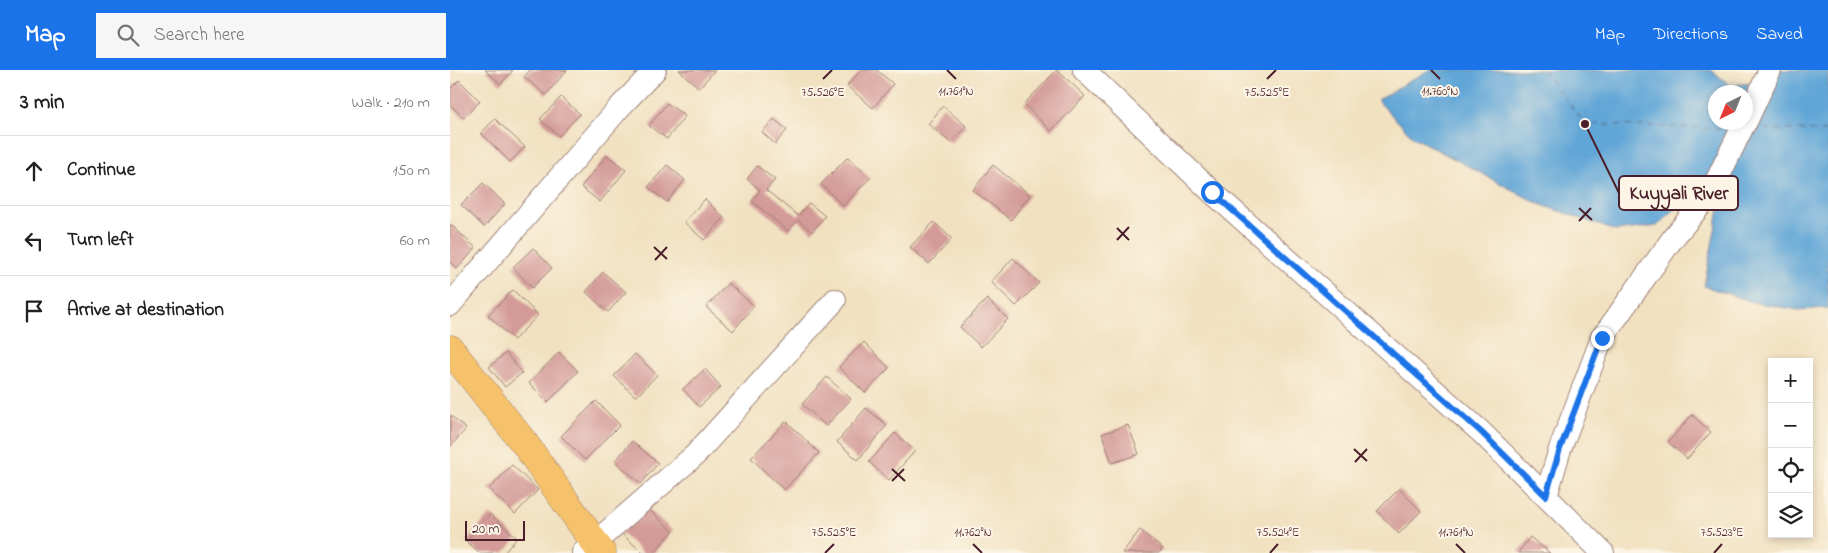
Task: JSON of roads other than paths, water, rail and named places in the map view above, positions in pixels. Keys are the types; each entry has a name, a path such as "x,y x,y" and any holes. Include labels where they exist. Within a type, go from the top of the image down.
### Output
{"main road":[{"path":"450,349 525,444 593,550"}],"street":[{"path":"450,305 619,108 655,70"},
{"path":"1084,70 1212,192 1481,432 1603,553"},
{"path":"1753,106 1770,72"},
{"path":"1546,496 1560,449 1602,338 1673,238 1710,194 1741,130"},
{"path":"593,550 695,455 835,300"}],"water":[{"path":"1429,70 1711,70 1730,85 1769,82 1779,70 1828,70 1828,308 1798,310 1753,302 1704,286 1723,189 1700,186 1657,226 1616,231 1539,204 1413,137 1377,100"}],"place":[{"name":"Kuyyali River","path":"1585,124"}]}
